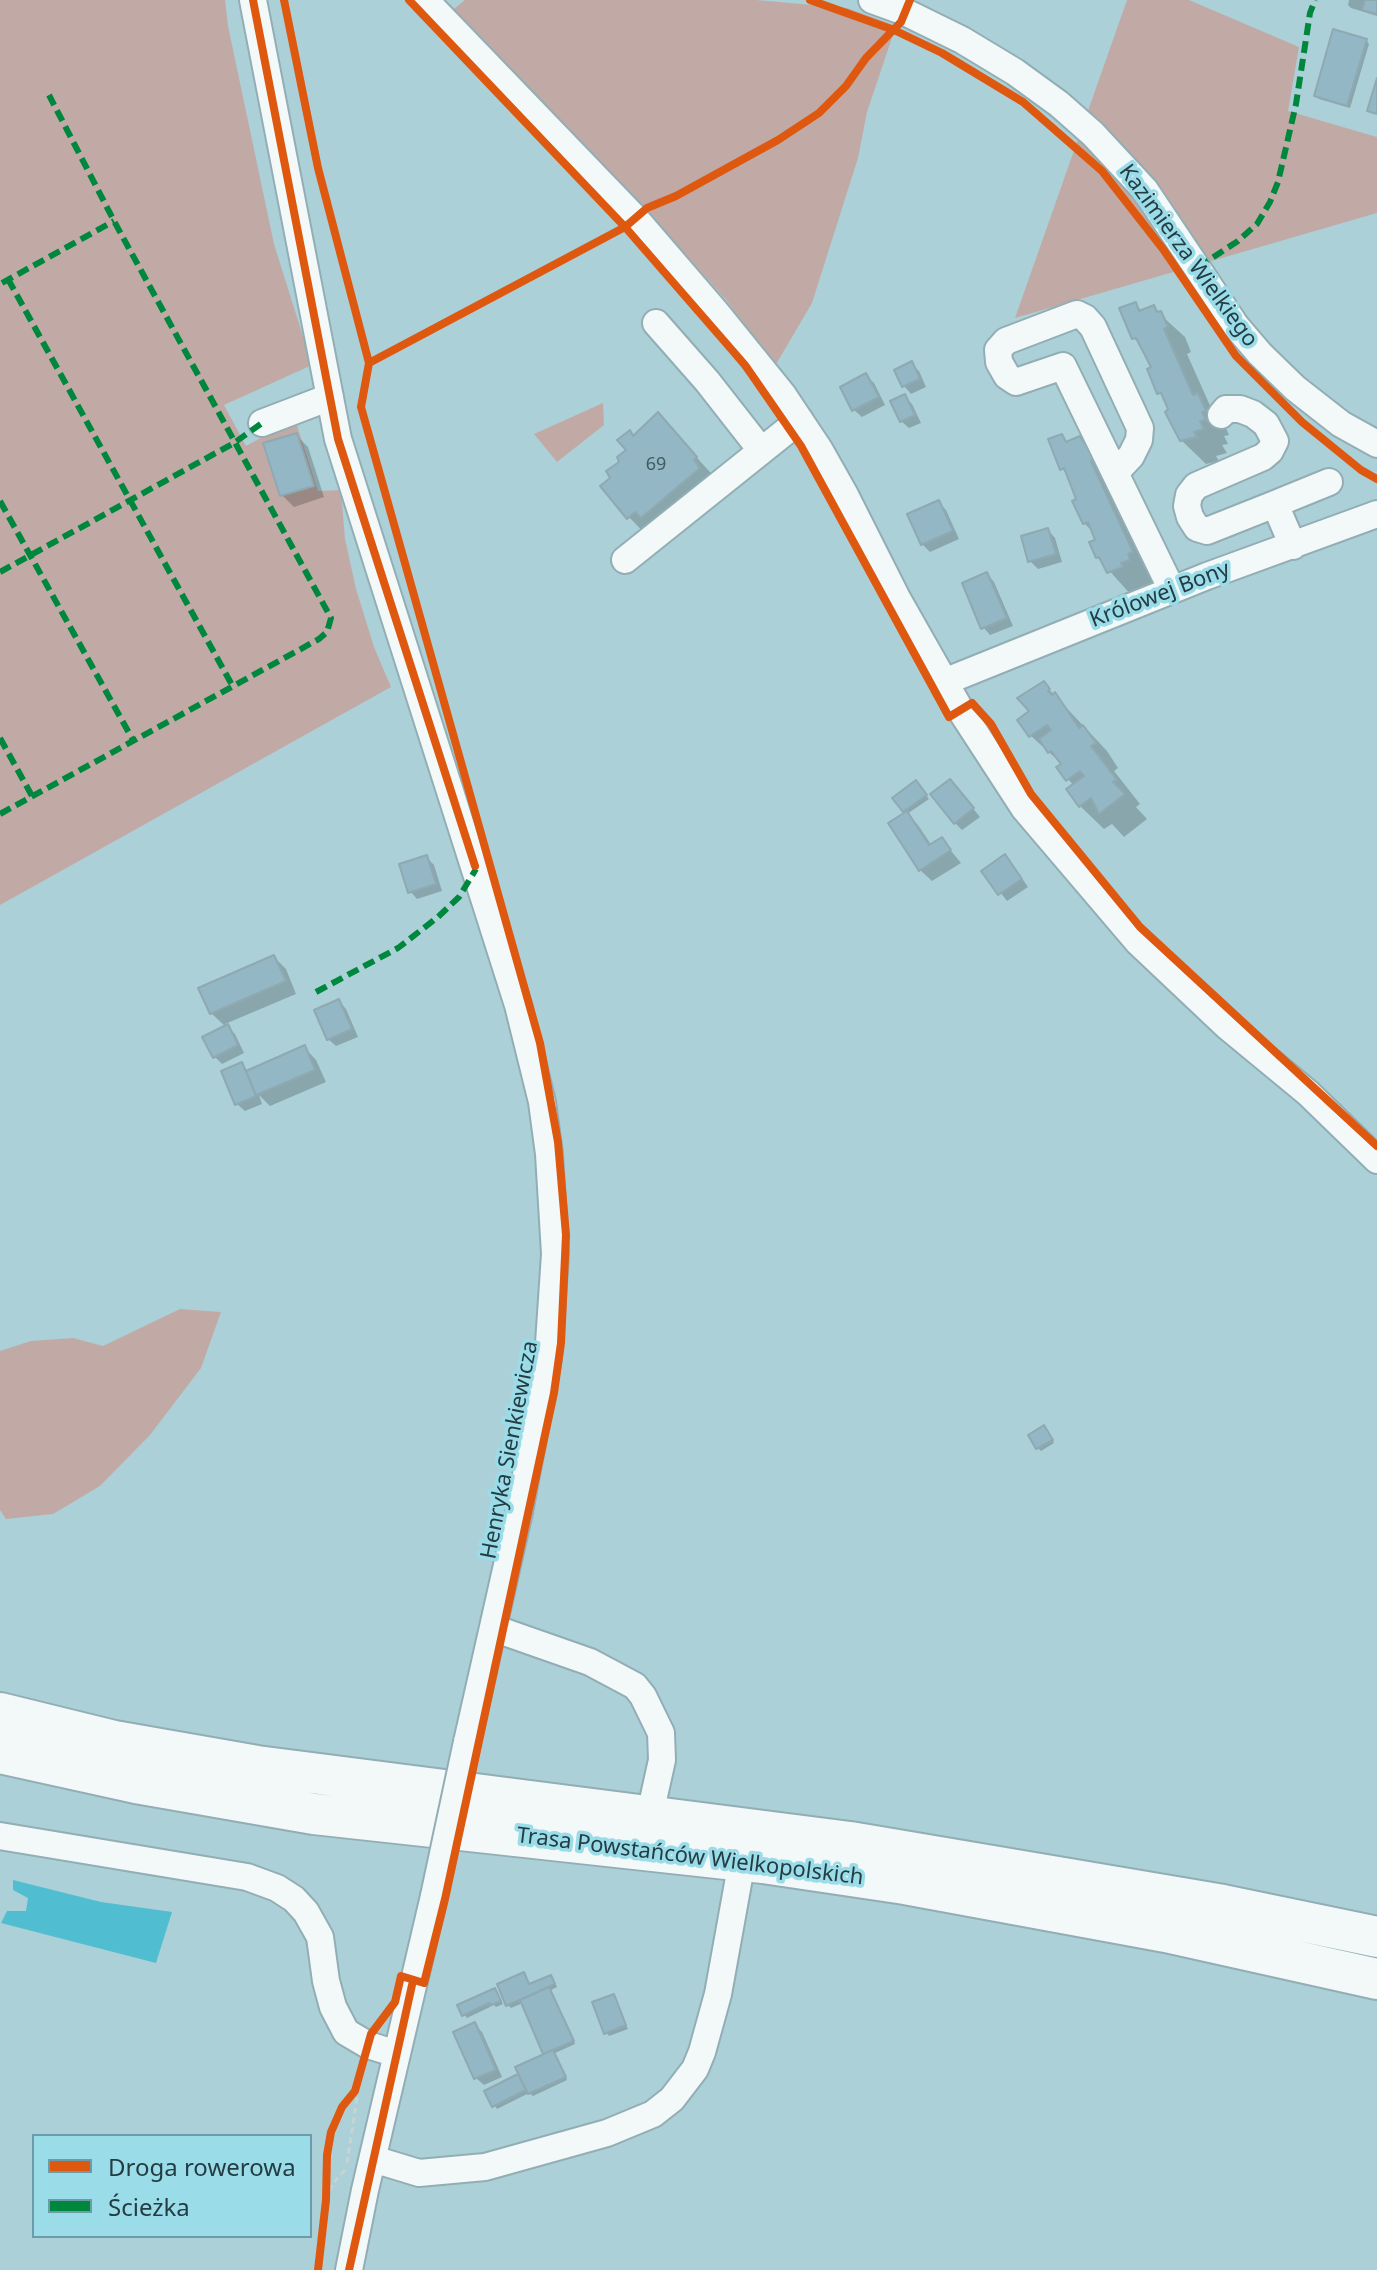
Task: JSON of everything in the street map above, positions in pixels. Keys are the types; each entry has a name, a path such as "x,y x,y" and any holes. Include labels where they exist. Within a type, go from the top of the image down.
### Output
{"highway":[{"name":"Trasa Powstańców Wielkopolskich","path":"0,1713 114,1741 257,1766 850,1842 1192,1899 1377,1937"},
{"name":"Trasa Powstańców Wielkopolskich","path":"0,1753 136,1783 314,1814 742,1861 905,1884 1166,1932 1377,1979"}],"street":[{"name":"Henryka Sienkiewicza","path":"253,0 338,439 518,1005 542,1102 549,1154 555,1254 548,1358 528,1467 349,2270"},
{"path":"425,0 653,239 751,354 800,420 845,495 944,682 1024,808 1138,942 1228,1027 1308,1093 1377,1160"},
{"name":"Kazimierza Wielkiego","path":"872,0 905,12 962,40 1015,72 1059,104 1093,134 1145,190 1236,326 1260,354 1295,388 1341,424 1377,444"},
{"path":"1103,348 1016,382 1007,376 999,362 998,350 1006,341 1077,314 1085,318 1093,327 1103,348 1140,428 1139,440 1131,456 1115,473"},
{"path":"656,323 761,450"},
{"path":"1063,366 1172,590"},
{"path":"262,423 330,397"},
{"path":"1221,415 1226,409 1240,409 1253,414 1266,424 1275,441 1263,457 1196,486 1189,495 1187,506 1197,528 1207,531 1329,482"},
{"path":"625,560 800,420"},
{"path":"1275,504 1293,546"},
{"name":"Królowej Bony","path":"944,682 1172,590 1377,514"},
{"path":"493,1628 578,1657 635,1686 661,1733 662,1760 650,1814"},
{"path":"0,1836 247,1877 277,1888 306,1912 320,1937 326,1981 338,2019 346,2032 368,2045 397,2054"},
{"path":"373,2159 419,2173 485,2167 607,2133 653,2114 683,2086 702,2052 718,1994 742,1861"}],"path":[{"path":"349,2099 355,2091 368,2045"},
{"path":"326,2200 333,2183 346,2169 357,2098 355,2091"},
{"path":"324,2214 326,2170"}],"shaded area":[{"path":"0,0 225,0 274,244 312,365 224,405 246,446 295,419 318,491 341,490 345,539 356,589 374,647 391,687 0,905"},
{"path":"465,0 756,0 847,8 896,26 867,112 858,158 812,303 775,366 727,301 675,243 450,12"},
{"path":"1127,0 1189,0 1299,47 1288,111 1377,137 1377,213 1015,318"},
{"path":"603,403 604,425 557,462 534,434"},
{"path":"180,1309 221,1312 201,1368 150,1435 100,1486 53,1514 6,1519 0,1510 0,1351 31,1341 73,1338 103,1346"}],"water":[{"path":"13,1880 101,1902 172,1912 156,1963 1,1923 7,1911 26,1911 28,1898 13,1890"}],"building":[{"path":"1365,0 1377,0 1377,14 1362,10"},
{"path":"1333,29 1367,39 1347,106 1314,96"},
{"path":"1377,78 1377,114 1367,111"},
{"path":"1136,302 1139,311 1154,305 1157,312 1161,311 1168,327 1164,329 1193,395 1198,393 1206,411 1202,412 1206,420 1200,421 1204,429 1194,432 1197,437 1180,441 1165,412 1168,409 1161,393 1157,394 1147,369 1151,367 1136,338 1132,339 1119,308"},
{"path":"912,361 920,379 902,387 894,370"},
{"path":"866,373 879,397 852,411 840,387"},
{"path":"905,394 915,415 900,422 890,401"},
{"path":"658,412 697,457 694,460 700,468 641,518 635,512 627,519 600,486 610,478 606,471 619,462 617,457 626,450 617,440 630,430 633,436"},
{"path":"297,433 314,486 280,496 263,443"},
{"path":"1062,434 1066,442 1080,436 1084,443 1086,441 1094,459 1091,461 1133,552 1128,554 1130,560 1121,563 1123,567 1107,573 1099,557 1096,558 1089,542 1095,540 1088,522 1083,524 1072,501 1076,499 1064,468 1060,470 1048,439"},
{"path":"939,500 953,531 921,545 907,514"},
{"path":"1048,528 1056,554 1028,562 1021,536"},
{"path":"987,572 1007,618 981,629 962,583"},
{"path":"1044,681 1050,689 1048,691 1052,695 1055,692 1079,728 1083,725 1096,743 1091,746 1117,780 1113,782 1125,794 1099,814 1091,798 1079,807 1066,789 1084,776 1080,771 1066,781 1056,767 1061,764 1051,751 1048,753 1039,739 1051,730 1047,725 1029,737 1017,720 1029,711 1017,698"},
{"path":"950,779 974,808 954,824 930,794"},
{"path":"916,780 927,795 903,812 892,798"},
{"path":"907,811 929,845 942,837 951,850 919,871 888,823"},
{"path":"1005,854 1022,879 998,895 981,871"},
{"path":"427,855 436,884 408,893 399,864"},
{"path":"274,955 286,981 210,1014 198,988"},
{"path":"339,999 352,1029 327,1040 314,1010"},
{"path":"228,1024 238,1045 213,1058 202,1037"},
{"path":"305,1045 315,1070 256,1095 246,1071"},
{"path":"242,1062 256,1096 235,1105 221,1071"},
{"path":"1044,1425 1053,1440 1036,1449 1028,1435"},
{"path":"524,1972 529,1984 551,1975 555,1984 506,2006 497,1984"},
{"path":"549,1987 574,2041 543,2054 520,2000"},
{"path":"495,1988 501,2001 489,2003 462,2016 457,2005"},
{"path":"614,1994 626,2025 604,2034 592,2002"},
{"path":"475,2022 496,2070 474,2079 453,2032"},
{"path":"553,2050 566,2077 528,2094 515,2067"},
{"path":"518,2074 526,2090 492,2107 484,2091"}],"marked path":[{"path":"1198,267 1238,241 1257,224 1270,202 1278,182 1296,104 1310,13 1315,0"},
{"path":"0,814 319,639 327,632 331,618 114,221 49,95"},
{"path":"2,283 114,221"},
{"path":"8,279 232,685"},
{"path":"0,572 234,443 262,423"},
{"path":"0,501 133,740"},
{"path":"0,738 32,796"},
{"path":"316,992 398,948 459,897 476,869"}],"cycle path":[{"path":"253,0 338,439 475,866"},
{"path":"284,0 318,168 369,363 361,407 540,1043 558,1142 566,1235 561,1343 554,1393 445,1899 424,1983 401,1976 395,2002 371,2034 355,2091 342,2107 331,2132 318,2270"},
{"path":"409,0 625,227 745,365 801,446 949,717 972,703 991,724 1031,794 1140,927 1377,1146"},
{"path":"810,0 894,30 942,53 1023,102 1102,171 1163,249 1236,356 1302,422 1361,470 1377,479"},
{"path":"369,363 625,227 647,208 676,196 778,140 819,113 901,22 910,0"},
{"path":"349,2270 412,1985"}]}
